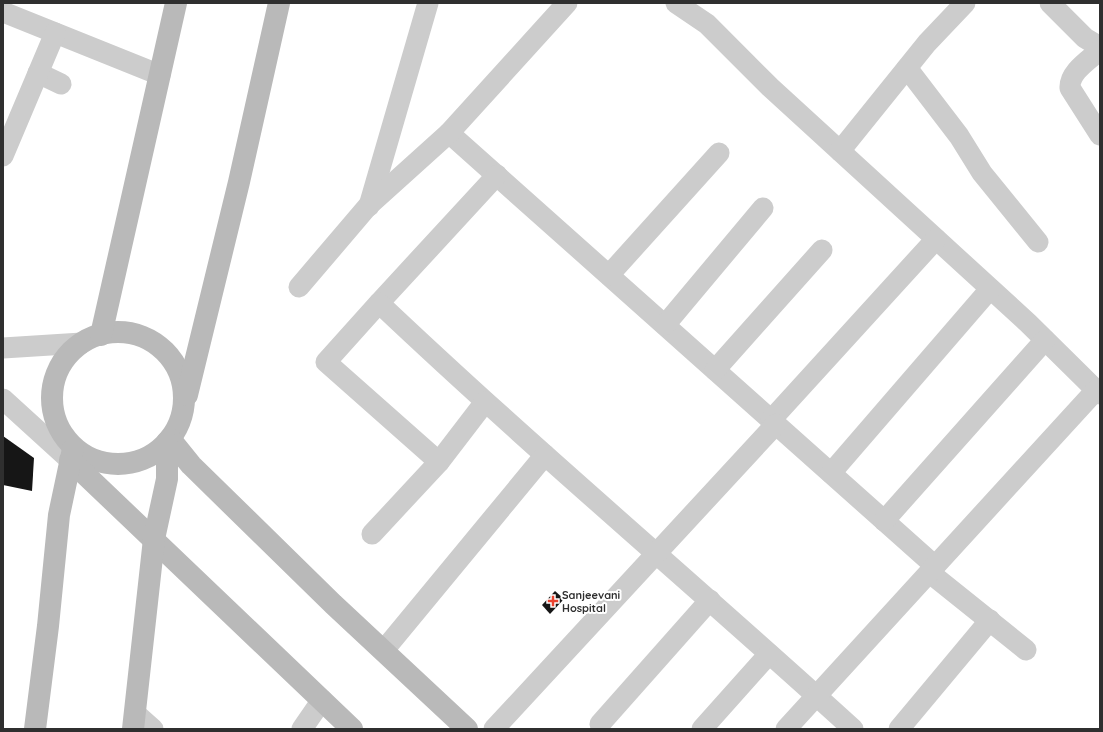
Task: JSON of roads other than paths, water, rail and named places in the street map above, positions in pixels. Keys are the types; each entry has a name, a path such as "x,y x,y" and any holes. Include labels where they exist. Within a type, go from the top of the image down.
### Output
{"street":[{"path":"35,729 48,626 59,515 72,453 59,427 52,404 54,380 65,359 92,339 160,75 176,3"},
{"path":"72,453 85,455 104,463 125,464 145,459 162,448 169,441 181,421 239,182 279,3"},
{"path":"368,206 428,3"},
{"path":"299,287 368,206 449,133 567,3"},
{"path":"676,3 707,24 770,87 1045,340 1098,392 786,729"},
{"path":"840,151 927,43 965,3"},
{"path":"1050,3 1085,38 1100,49 1073,74 1070,82 1070,88 1100,135"},
{"path":"3,12 160,75"},
{"path":"3,156 55,33"},
{"path":"907,68 959,136 982,173 1038,242"},
{"path":"38,73 61,84"},
{"path":"449,133 831,473 884,521 933,570 1026,650"},
{"path":"608,275 719,153"},
{"path":"439,462 326,362 497,175"},
{"path":"665,325 763,208"},
{"path":"494,729 658,553 936,239"},
{"path":"715,370 822,250"},
{"path":"831,473 990,289"},
{"path":"379,303 484,402 658,553 853,729"},
{"path":"3,348 92,339 120,332 133,334 157,344 171,358 179,372 184,388 185,404"},
{"path":"884,521 1045,340"},
{"path":"3,399 72,453 154,539 352,729"},
{"path":"372,534 439,462 484,402"},
{"path":"153,729 134,721 154,539 167,478 169,441"},
{"path":"169,441 191,465 333,604 467,729"},
{"path":"384,650 545,455"},
{"path":"600,724 710,600"},
{"path":"900,729 990,620"},
{"path":"702,729 769,654"},
{"path":"302,729 322,700"}],"place":[{"name":"Sanjeevani Hospital","path":"553,601"}]}
